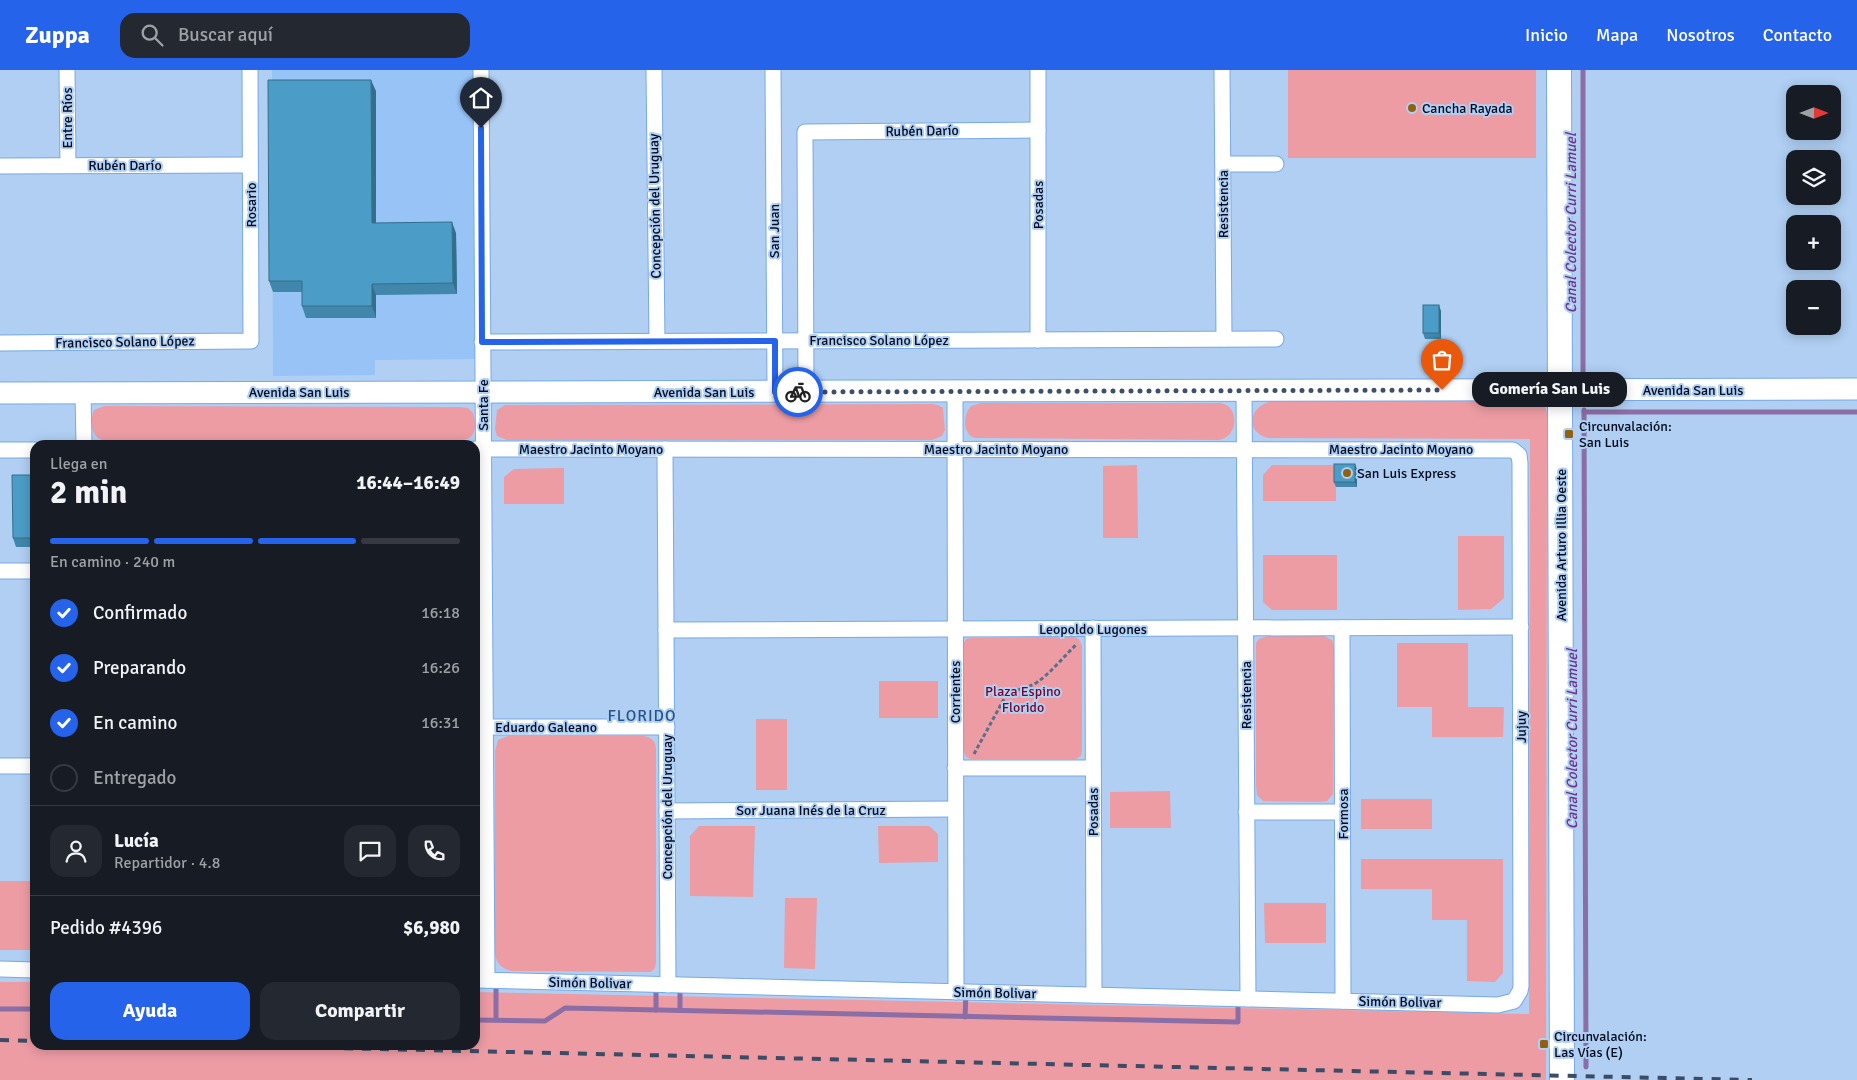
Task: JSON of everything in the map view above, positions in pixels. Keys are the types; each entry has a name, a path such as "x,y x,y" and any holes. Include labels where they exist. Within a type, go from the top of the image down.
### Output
{"main road":[{"name":"Avenida Arturo Illia Oeste","path":"1559,70 1562,1080"},
{"name":"Avenida San Luis","path":"0,393 1857,389"}],"street":[{"name":"Entre Ríos","path":"67,70 68,165"},
{"name":"Rosario","path":"250,70 251,341"},
{"name":"Santa Fe","path":"480,440 483,392 481,70"},
{"name":"Concepción del Uruguay","path":"654,70 657,341"},
{"name":"San Juan","path":"774,70 775,392"},
{"name":"Posadas","path":"1038,70 1038,340"},
{"name":"Resistencia","path":"1222,70 1224,339"},
{"name":"Rubén Darío","path":"806,340 805,132 1038,130"},
{"path":"1223,164 1276,164"},
{"name":"Rubén Darío","path":"0,166 250,165"},
{"name":"Francisco Solano López","path":"482,342 1276,339"},
{"path":"806,340 806,392"},
{"name":"Francisco Solano López","path":"0,343 251,341"},
{"name":"Corrientes","path":"955,391 956,992"},
{"name":"Resistencia","path":"1244,391 1248,999"},
{"path":"83,393 84,440"},
{"name":"Maestro Jacinto Moyano","path":"480,449 1506,449 1516,452"},
{"name":"Concepción del Uruguay","path":"666,449 668,985"},
{"path":"0,450 30,450"},
{"name":"Jujuy","path":"1514,1001 1521,986 1520,463 1519,455 1516,452"},
{"path":"0,571 30,571"},
{"name":"Leopoldo Lugones","path":"666,630 1520,627"},
{"name":"Santa Fe","path":"480,628 485,727 480,807 481,980"},
{"name":"Posadas","path":"1093,628 1094,995"},
{"name":"Formosa","path":"1342,628 1343,1001"},
{"name":"Eduardo Galeano","path":"485,727 667,727"},
{"path":"0,766 30,766"},
{"path":"955,768 1093,768"},
{"name":"Sor Juana Inés de la Cruz","path":"667,811 955,809"},
{"path":"1246,812 1342,812"},
{"path":"0,969 30,970"},
{"name":"Simón Bolivar","path":"481,980 1498,1005 1514,1001"}],"path":[{"path":"983,756 971,755 1004,699 1009,693 1040,680 1078,646 1073,641"}],"shaded area":[{"path":"272,70 474,70 476,359 375,360 375,375 273,376"}],"green space":[{"name":"Cancha Rayada","path":"1288,70 1536,70 1536,158 1288,158"},
{"path":"1274,401 1533,401 1541,403 1546,408 1546,1080 0,1080 0,982 30,982 30,1050 480,1050 480,992 1529,1014 1530,439 1268,438 1260,435 1255,430 1253,424 1255,412 1266,403"},
{"path":"981,403 1220,403 1227,405 1231,409 1234,415 1234,422 1230,434 1218,440 975,438 968,433 965,419 971,406"},
{"path":"932,404 943,408 945,430 942,436 932,440 507,440 497,436 495,429 497,410 505,405"},
{"path":"104,406 460,407 468,408 473,413 475,427 470,438 461,440 101,440 92,429 94,410"},
{"path":"1137,465 1138,538 1103,538 1103,466"},
{"path":"1272,465 1336,465 1336,501 1263,501 1263,475"},
{"path":"564,468 564,504 504,504 504,477 514,469"},
{"path":"1458,536 1504,536 1504,598 1491,609 1458,610"},
{"path":"1263,555 1337,555 1337,610 1272,610 1263,602"},
{"path":"1322,635 1332,640 1334,647 1333,794 1327,801 1319,802 1263,801 1257,795 1256,785 1256,643 1259,639 1268,636"},
{"name":"Plaza Espino Florido","path":"1074,637 1079,639 1082,646 1081,756 1076,759 971,759 966,757 964,752 963,644 966,639"},
{"path":"1397,643 1468,643 1468,707 1504,707 1503,737 1432,737 1432,707 1397,707"},
{"path":"879,681 938,681 938,718 879,718"},
{"path":"756,719 787,719 787,790 756,790"},
{"path":"508,736 643,736 651,738 654,742 656,746 656,962 655,968 651,972 511,971 502,967 498,962 495,953 495,751 498,740"},
{"path":"1170,791 1171,828 1110,828 1110,792"},
{"path":"1361,799 1432,799 1432,829 1361,829"},
{"path":"699,826 755,826 753,897 690,896 690,836"},
{"path":"878,826 929,826 938,834 938,862 879,863"},
{"path":"1361,859 1503,859 1503,973 1495,982 1467,981 1467,920 1432,920 1432,889 1361,889"},
{"path":"0,881 30,881 30,950 0,950"},
{"path":"785,898 817,898 815,969 784,968"},
{"path":"1264,903 1326,903 1326,943 1265,943"}],"building":[{"path":"268,80 371,80 372,223 452,222 453,283 372,284 372,306 302,306 302,281 269,281"},
{"path":"1423,305 1439,305 1439,333 1423,333"},
{"path":"1334,464 1355,464 1355,482 1334,482"},
{"path":"12,475 30,475 30,538 13,538"}],"waterway":[{"name":"Canal Colector Curri Lamuel","path":"1583,70 1583,377"},
{"name":"Canal Colector Curri Lamuel","path":"1584,410 1586,1067"},
{"path":"1584,412 1857,412"},
{"path":"496,981 496,1020"},
{"path":"656,985 656,1010"},
{"path":"680,986 680,1010"},
{"path":"965,1017 966,993"},
{"path":"480,1020 545,1021 565,1008 1238,1022 1238,999"},
{"path":"0,1009 30,1009"}],"railway":[{"path":"0,1040 30,1041"},
{"path":"422,1050 1752,1080"}],"way so far":[{"path":"798,392 1442,390"}],"place":[{"name":"Cancha Rayada","path":"1412,108"},
{"name":"Gomería San Luis","path":"1442,390"},
{"name":"Circunvalación: San Luis","path":"1569,434"},
{"name":"San Luis Express","path":"1347,473"},
{"name":"Circunvalación: Las Vías (E)","path":"1544,1044"}],"district":[{"name":"FLORIDO","path":"642,716"}],"route":[{"path":"481,128 482,342 775,341 775,392 798,392"}]}
